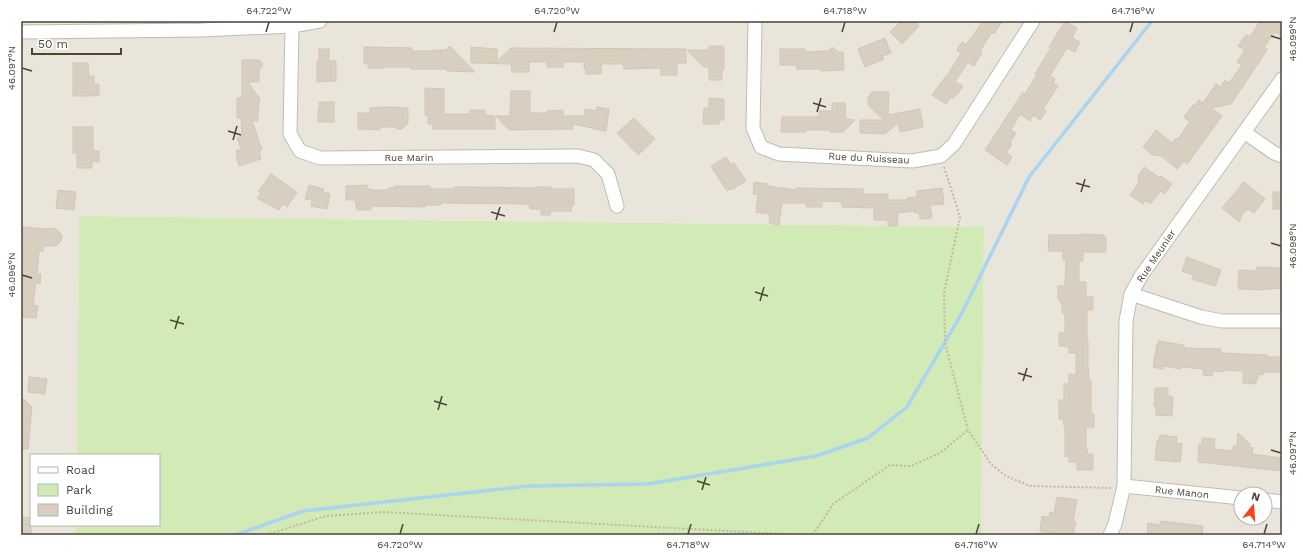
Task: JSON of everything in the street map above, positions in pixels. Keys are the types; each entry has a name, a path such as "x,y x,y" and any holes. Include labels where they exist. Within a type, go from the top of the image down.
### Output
{"street":[{"path":"21,32 201,25 292,26 320,21"},
{"name":"Rue du Ruisseau","path":"755,21 754,128 761,147 780,154 912,161 940,156"},
{"path":"940,156 954,144 1033,21"},
{"name":"Rue Marin","path":"292,26 290,134 300,151 320,158 578,156 594,160 608,174 617,206"},
{"name":"Rue Meunier","path":"1110,535 1115,524 1124,486 1126,321 1131,294 1141,276 1282,78"},
{"path":"1244,132 1274,153 1282,156"},
{"path":"1131,294 1201,317 1222,321 1282,321"},
{"name":"Rue Manon","path":"1124,486 1233,497"}],"path":[{"path":"940,156 960,217 944,293 945,343 968,430 991,464 1006,476 1030,486 1114,488 1124,486"},
{"path":"813,535 833,504 890,465 911,466 940,453 968,430"},
{"path":"266,535 326,516 383,512 800,535"}],"shaded area":[{"path":"21,21 1282,21 1282,535 981,535 984,227 79,216 77,454 30,454 30,526 76,526 76,535 21,535"}],"green space":[{"path":"79,216 984,227 981,535 76,535 76,526 160,526 160,454 77,454"}],"building":[{"path":"901,21 914,21 919,26 902,44 890,32"},
{"path":"983,21 1002,21 994,34 992,32 980,51 982,52 974,66 968,62 955,82 963,86 957,95 956,94 953,98 950,97 946,104 932,95 947,76 961,53 957,50 962,42 966,45"},
{"path":"1065,21 1077,28 1072,38 1080,42 1075,52 1067,48 1050,76 1055,79 1053,83 1058,86 1043,109 1046,111 1040,120 1033,115 1030,121 1020,114 1011,130 1016,133 1010,142 1012,144 1006,153 1012,157 1007,165 985,150 1023,92 1025,94 1037,75 1035,74"},
{"path":"1260,21 1282,21 1282,37 1275,32 1264,47 1267,49 1263,56 1231,104 1211,108 1222,116 1187,164 1184,161 1177,169 1161,156 1153,155 1143,147 1156,130 1172,143 1176,138 1178,139 1190,122 1184,117 1193,105 1194,106 1199,100 1203,103 1216,84 1221,87 1225,80 1229,83 1242,65 1237,62 1245,50 1238,46 1246,35 1250,37"},
{"path":"885,38 891,53 882,56 884,59 865,67 858,49"},
{"path":"450,46 475,72 447,71 447,69 411,69 411,67 368,68 368,64 364,64 364,47 412,48 412,51 434,51 446,50"},
{"path":"709,46 724,46 724,70 722,70 722,80 709,80 709,67 704,67 687,50 709,50"},
{"path":"471,47 497,49 497,61 511,48 686,49 686,63 677,63 677,75 661,75 661,68 624,69 623,64 602,64 601,74 586,74 584,62 563,62 563,67 547,67 547,62 529,62 529,72 512,72 511,64 471,63"},
{"path":"832,47 838,52 843,52 844,70 821,71 821,69 797,69 797,65 780,65 780,49 805,49 805,52 828,51"},
{"path":"319,49 329,49 329,61 336,61 336,81 317,82 317,61 319,61"},
{"path":"242,60 259,60 262,63 262,67 259,69 259,82 248,82 260,99 258,121 252,121 262,150 259,151 261,159 239,166 236,151 241,149 237,138 242,137 241,118 237,118 237,98 242,97"},
{"path":"73,63 88,63 89,76 94,76 94,84 99,84 99,95 73,96"},
{"path":"425,88 444,89 444,114 470,114 470,110 485,110 485,115 495,116 495,129 433,129 433,124 428,124 428,115 425,115"},
{"path":"511,91 530,91 530,113 548,113 547,111 563,110 563,116 584,116 585,109 597,111 597,107 609,109 606,131 573,124 573,129 509,130 496,116 510,116"},
{"path":"872,92 889,92 888,115 920,109 923,127 900,132 898,123 885,134 860,133 860,120 884,120 868,105 868,98"},
{"path":"709,98 724,99 724,120 719,120 719,124 703,124 704,108 709,108"},
{"path":"319,102 334,102 334,122 318,122"},
{"path":"832,103 845,103 846,119 855,120 843,132 830,132 830,130 806,130 806,132 781,132 782,117 819,117 819,111 832,111"},
{"path":"370,108 408,108 408,123 402,129 397,129 395,127 380,127 380,130 358,129 358,113 370,113"},
{"path":"634,118 655,139 638,155 617,133"},
{"path":"73,127 93,127 93,151 99,151 99,162 92,161 92,168 77,168 77,153 73,153"},
{"path":"726,157 731,165 734,163 746,181 727,191 711,166"},
{"path":"1144,167 1172,184 1164,194 1161,191 1150,204 1145,200 1143,204 1130,195 1139,183 1138,176"},
{"path":"271,174 297,192 287,207 283,204 279,210 257,198 261,193 259,191"},
{"path":"754,182 768,184 768,186 796,190 796,188 863,189 863,194 888,194 888,200 907,200 907,198 917,197 917,191 942,188 944,204 930,205 932,218 920,219 919,213 915,213 914,211 898,213 897,226 888,226 888,220 874,220 874,208 842,207 842,202 822,201 822,207 806,207 806,203 782,203 779,225 769,223 770,214 756,212 758,195 753,194"},
{"path":"1244,182 1265,199 1254,213 1248,209 1243,212 1239,222 1222,208"},
{"path":"309,185 324,189 323,192 330,194 327,209 311,206 312,200 305,199"},
{"path":"367,185 367,189 371,190 389,190 389,188 394,188 394,186 430,186 430,189 454,189 454,187 551,187 551,189 574,189 574,205 572,205 571,211 551,211 550,215 541,215 541,209 530,209 529,204 441,203 441,205 425,205 425,207 371,206 371,210 357,210 355,200 346,200 346,186"},
{"path":"58,190 76,192 74,210 56,208"},
{"path":"1273,192 1282,192 1282,209 1273,209"},
{"path":"23,227 46,229 55,228 62,235 61,241 56,246 43,246 43,251 39,251 37,274 41,274 40,284 36,283 33,305 38,306 36,318 21,317 21,270 23,250 21,250 21,244"},
{"path":"1049,235 1104,235 1104,238 1106,238 1106,252 1083,252 1083,261 1079,261 1079,282 1086,282 1086,297 1093,297 1093,310 1087,310 1087,338 1089,380 1091,380 1091,414 1094,414 1094,427 1086,427 1086,449 1088,450 1087,454 1093,454 1093,470 1077,470 1077,462 1069,462 1069,456 1065,457 1065,426 1063,419 1059,419 1059,400 1064,400 1064,384 1069,384 1069,374 1076,375 1076,353 1069,353 1069,347 1059,346 1059,333 1065,333 1065,313 1062,313 1062,304 1058,298 1058,286 1065,286 1066,260 1063,260 1063,251 1048,251"},
{"path":"1187,257 1221,270 1215,286 1192,279 1193,275 1182,271"},
{"path":"1257,267 1282,268 1282,288 1258,290 1239,289 1239,270 1257,271"},
{"path":"1158,341 1184,345 1184,348 1221,349 1220,353 1282,357 1282,372 1263,372 1263,375 1258,374 1256,384 1243,383 1243,371 1213,371 1212,376 1203,375 1203,369 1181,367 1181,369 1163,366 1163,369 1153,367"},
{"path":"29,377 47,379 45,394 28,392"},
{"path":"1155,388 1168,388 1168,396 1173,397 1172,416 1156,415 1156,406 1154,406"},
{"path":"21,397 32,407 28,449 21,449"},
{"path":"1238,433 1250,444 1249,447 1253,448 1252,454 1282,458 1282,471 1198,462 1199,444 1202,444 1202,438 1215,439 1214,449 1233,451 1233,446 1237,446"},
{"path":"1160,435 1177,437 1176,443 1182,444 1180,462 1155,460 1157,441 1159,441"},
{"path":"1057,497 1077,500 1073,522 1076,522 1073,535 1058,535 1040,531 1042,516 1049,517 1050,512 1054,513"},
{"path":"21,517 30,518 31,534 21,533"},
{"path":"1161,521 1203,526 1202,535 1147,535 1148,523 1160,525"}],"waterway":[{"path":"235,535 303,511 529,486 648,484 816,456 868,438 907,407 962,313 1029,177 1152,21"}]}
